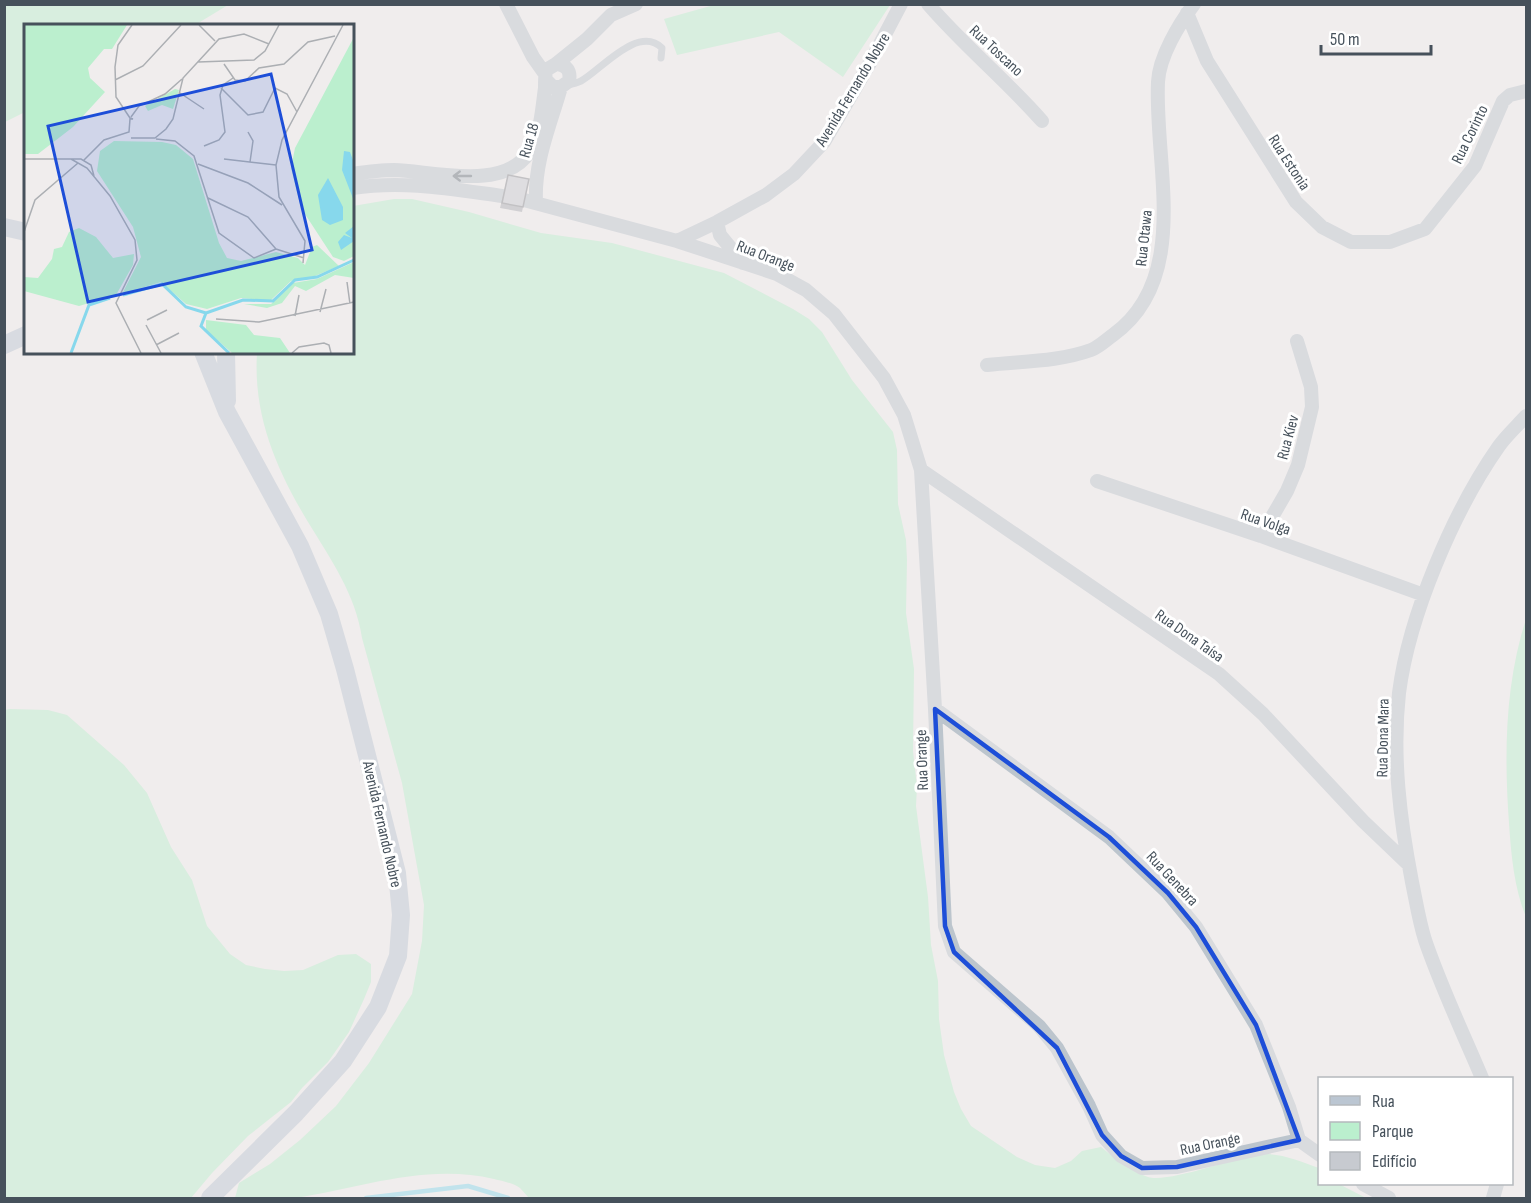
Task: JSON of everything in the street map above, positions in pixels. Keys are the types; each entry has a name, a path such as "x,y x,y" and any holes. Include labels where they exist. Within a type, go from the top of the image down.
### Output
{"main road":[{"path":"4,227 24,232"},
{"path":"4,345 24,336"},
{"name":"Avenida Fernando Nobre","path":"204,354 227,412 300,546 329,614 398,873 401,915 398,956 378,1006 343,1061 296,1113 210,1198"},
{"name":"Avenida Fernando Nobre","path":"226,354 227,412"}],"street":[{"path":"506,4 523,39 550,70 553,87 565,83 564,65 550,70"},
{"path":"550,70 611,15 636,4"},
{"name":"Avenida Fernando Nobre","path":"677,241 766,195 794,174 824,142 901,4"},
{"name":"Rua Toscano","path":"928,4 981,61 1016,90 1042,121"},
{"name":"Rua Estonia","path":"1191,9 1207,61 1296,202 1322,227 1351,242 1390,242 1425,230"},
{"name":"Rua Otawa","path":"987,365 1059,358 1093,350 1123,328 1143,306 1155,283 1161,253 1163,201 1158,80 1165,55 1191,9"},
{"name":"Rua 18","path":"587,39 565,83 541,151 530,201 677,241"},
{"name":"Rua 18","path":"354,174 394,170 471,177 490,175 505,170 518,163 530,152 541,121 550,70"},
{"name":"Rua Corinto","path":"1425,230 1475,165 1503,101 1510,95 1527,91"},
{"path":"354,188 377,184 418,184 502,196"},
{"path":"717,222 720,235 745,265"},
{"name":"Rua Orange","path":"677,241 777,274 806,290 834,314 889,387 904,415 921,471 945,926 954,952 1039,1026 1057,1048 1102,1135 1120,1156 1142,1168 1177,1167 1299,1140"},
{"name":"Rua Kiev","path":"1261,536 1287,491 1298,465 1312,407 1311,387 1297,341"},
{"name":"Rua Dona Mara","path":"1482,1077 1425,939 1409,865 1399,807 1397,752 1399,692 1410,642 1424,595 1450,533 1473,488 1500,445 1527,416"},
{"name":"Rua Dona Taísa","path":"921,471 1219,674 1263,714 1363,821 1409,865"},
{"name":"Rua Volga","path":"1097,481 1261,536 1424,595"},
{"name":"Rua Genebra","path":"935,709 1109,837 1167,893 1189,918 1256,1024 1289,1107 1299,1140"},
{"path":"1299,1140 1318,1154"},
{"path":"1365,1185 1389,1198"}],"lane":[{"path":"565,83 582,81 621,50 636,44 651,42 658,44 662,48 661,58"}],"highlighted area":[{"path":"935,709 1109,837 1168,893 1196,927 1256,1025 1299,1140 1177,1167 1142,1168 1121,1156 1102,1135 1057,1048 954,952 945,926"}],"green space":[{"path":"5,4 228,4 197,24 24,24 24,112 5,122"},
{"path":"714,5 890,5 843,77 779,32 677,55 664,19"},
{"path":"394,199 412,199 469,212 541,233 612,243 724,273 809,319 822,332 852,380 893,432 897,450 898,504 906,540 906,613 914,669 913,751 917,787 916,806 928,897 931,945 938,981 939,1019 944,1055 954,1092 971,1126 1017,1157 1035,1165 1055,1168 1071,1161 1082,1151 1101,1147 1135,1171 1157,1178 1184,1174 1245,1157 1272,1154 1318,1168 1318,1185 1341,1185 1366,1198 529,1198 520,1188 507,1182 469,1175 444,1174 394,1179 288,1199 235,1198 239,1183 270,1164 300,1140 336,1106 369,1063 412,994 422,941 424,905 402,783 359,622 341,577 296,502 277,462 263,420 259,398 257,354 354,354 354,206"},
{"path":"1526,619 1526,917 1512,859 1507,746 1510,694"},
{"path":"4,710 48,710 67,715 124,765 147,793 171,847 192,880 207,926 230,954 246,965 284,971 303,970 338,955 356,954 371,964 371,982 364,999 349,1032 328,1062 291,1102 248,1136 191,1198 5,1198"}],"building":[{"path":"508,175 529,179 523,207 502,203"}],"waterway":[{"path":"366,1198 468,1186 508,1198"}]}
